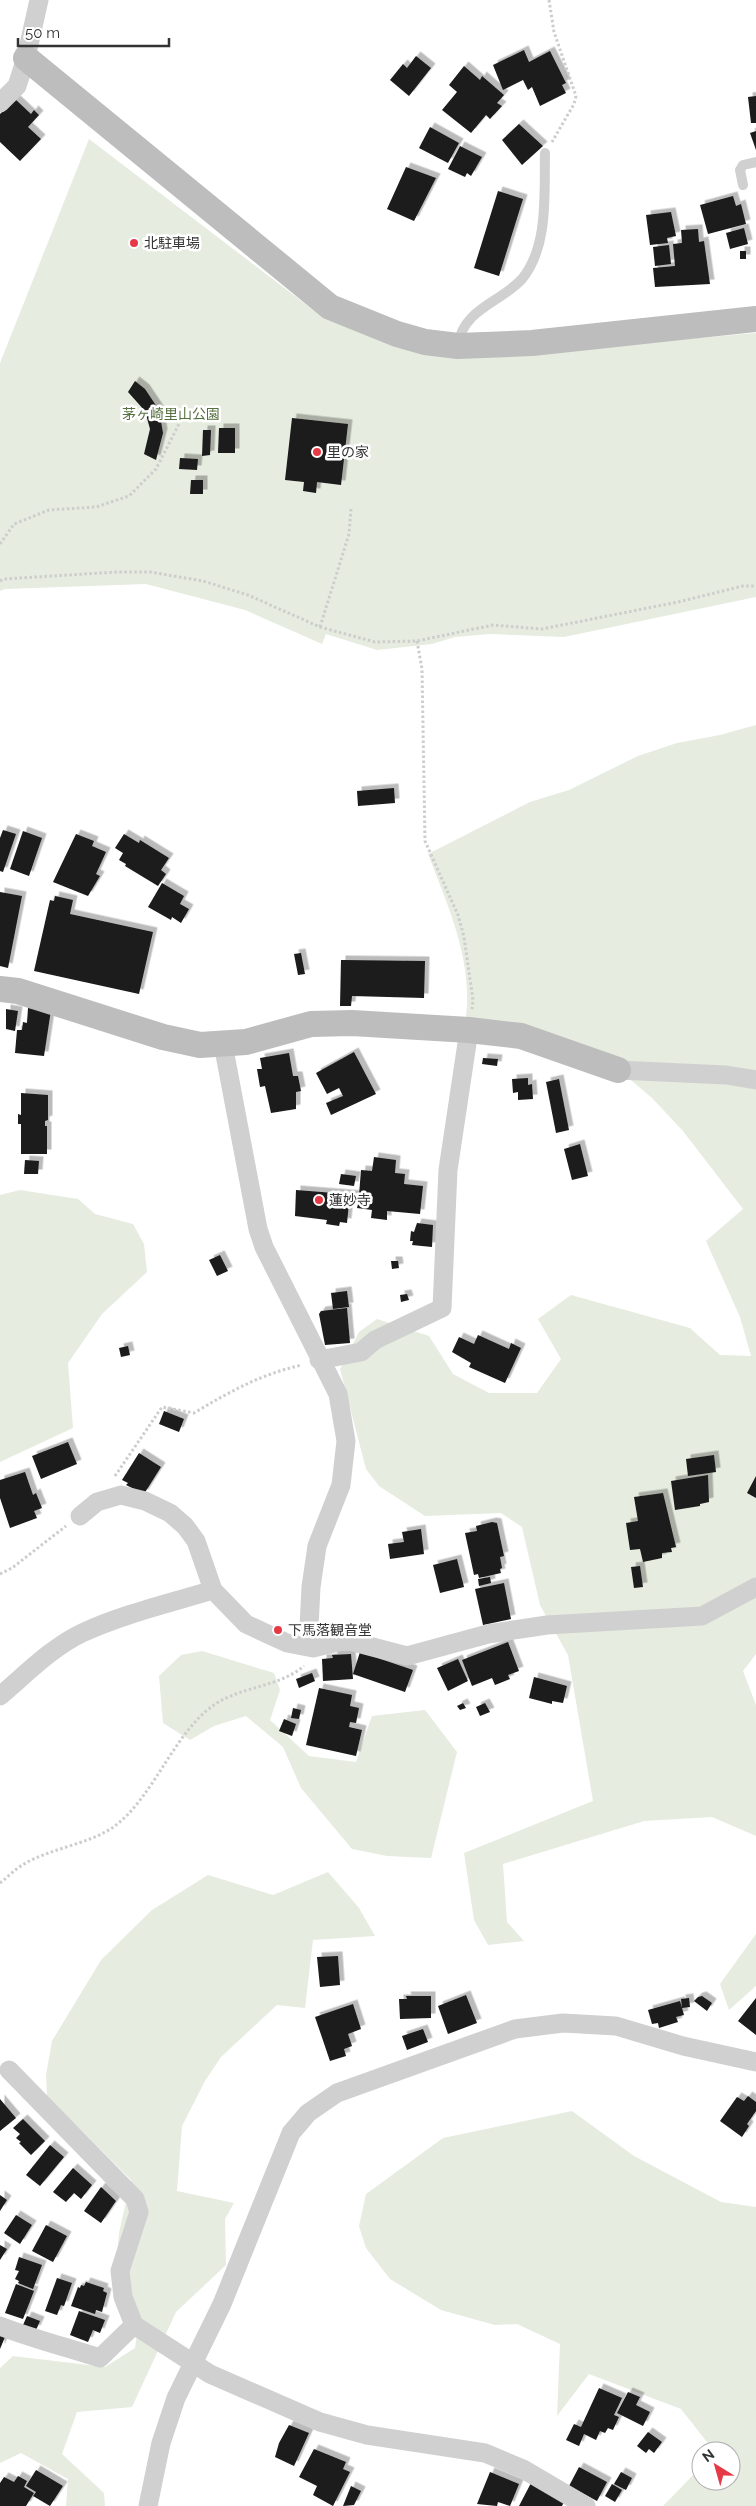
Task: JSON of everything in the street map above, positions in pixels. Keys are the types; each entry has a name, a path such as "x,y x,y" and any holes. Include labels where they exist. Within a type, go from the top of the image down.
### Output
{"street":[{"path":"0,103 17,86 26,58 39,0"},
{"path":"26,58 330,307 397,334 425,342 458,346 532,343 756,319"},
{"path":"0,989 18,991 163,1037 200,1045 246,1042 311,1024 352,1023 469,1030 521,1036 618,1070 726,1075 756,1080"},
{"path":"320,1360 361,1352 375,1340 442,1308 448,1170 469,1030"},
{"path":"223,1044 258,1229 264,1247 338,1394 346,1441 341,1485 317,1546 311,1587 309,1627 313,1648"},
{"path":"80,1516 97,1502 121,1495 145,1501 170,1513 185,1526 196,1541 214,1590 246,1624 287,1643 313,1648 346,1640 407,1656 488,1634 547,1625 702,1616 756,1587"},
{"path":"0,1696 48,1654 82,1633 135,1614 214,1590"},
{"path":"148,2506 161,2443 176,2398 222,2304 291,2133 308,2112 337,2093 515,2029 563,2023 616,2026 683,2046 756,2062"},
{"path":"9,2070 135,2199 139,2212 120,2271 123,2297 134,2325 210,2374 320,2422 367,2434 485,2453 523,2469 586,2506"},
{"path":"0,2326 41,2342 62,2346 100,2358 134,2325"}],"lane":[{"path":"458,346 460,332 472,316 521,279 537,252 544,205 545,154"},
{"path":"742,185 740,170 743,165 756,162"}],"path":[{"path":"545,154 574,104 576,96 554,32 549,0"},
{"path":"0,544 14,524 49,510 96,507 129,496 156,469 180,422"},
{"path":"320,627 349,534 351,509"},
{"path":"0,581 4,578 108,572 150,572 203,580 248,595 320,627 374,642 417,641 493,625 542,629 678,602 743,586 756,586"},
{"path":"417,641 422,669 425,841 458,915 464,938 473,1000 469,1030"},
{"path":"97,1502 162,1406 194,1413 233,1389 272,1372 320,1360"},
{"path":"0,1574 12,1568 80,1516"},
{"path":"0,1883 24,1864 111,1828 131,1810 194,1725 216,1703 245,1691 286,1678 304,1667 313,1648"}],"green space":[{"name":"茅ヶ崎里山公園","path":"89,139 325,319 413,352 472,358 756,333 756,597 564,637 490,634 455,637 432,644 377,650 326,634 322,644 245,610 146,584 5,589 0,591 0,363"},
{"path":"756,725 756,1654 743,1671 756,1705 756,1836 712,1817 644,1821 503,1864 507,1922 524,1941 488,1945 474,1920 464,1853 593,1801 568,1655 540,1605 522,1527 501,1513 425,1516 379,1486 366,1469 340,1369 359,1332 377,1319 429,1336 453,1374 489,1393 537,1393 561,1359 538,1319 571,1295 690,1328 720,1355 751,1356 740,1317 706,1241 743,1209 683,1131 652,1098 599,1053 466,1017 466,975 462,954 451,913 428,854 530,802 569,790 638,756 677,743 720,735"},
{"path":"20,1190 78,1199 95,1214 133,1224 144,1244 147,1272 102,1314 68,1363 73,1428 0,1462 0,1195"},
{"path":"202,1651 274,1673 280,1690 270,1720 309,1756 356,1762 372,1716 425,1710 457,1752 431,1858 387,1856 352,1849 301,1788 283,1747 246,1716 214,1726 190,1740 163,1723 159,1676 181,1655"},
{"path":"328,1872 359,1908 375,1936 313,1940 305,2008 277,2005 221,2057 205,2081 182,2126 177,2191 234,2203 225,2219 226,2265 176,2312 132,2407 77,2412 62,2454 104,2493 105,2506 66,2506 68,2479 21,2453 0,2463 0,2368 13,2356 105,2367 135,2348 140,2316 116,2265 119,2233 131,2180 47,2096 46,2075 52,2041 101,1960 152,1910 208,1875 273,1895"},
{"path":"756,1934 756,1986 729,2010 720,1984"},
{"path":"572,2111 634,2156 721,2202 756,2207 756,2506 663,2506 691,2477 691,2491 741,2491 741,2441 706,2441 681,2409 589,2374 557,2416 560,2344 517,2324 495,2325 441,2310 390,2279 366,2248 359,2226 366,2194 443,2138"}],"building":[{"path":"524,50 529,62 550,51 566,83 562,85 566,93 540,106 532,87 528,90 523,80 503,90 493,65"},
{"path":"416,56 431,68 409,96 390,80 403,64 407,68"},
{"path":"464,66 480,80 482,76 504,95 497,103 502,106 490,119 486,115 471,133 442,110 457,92 449,85"},
{"path":"756,96 756,123 751,123 748,97"},
{"path":"15,99 31,114 34,110 39,115 28,127 41,139 20,161 0,142 0,114"},
{"path":"519,124 543,146 522,165 502,140"},
{"path":"430,127 459,143 448,163 419,148"},
{"path":"756,131 756,150 750,133"},
{"path":"460,146 482,157 471,176 467,173 465,177 448,169"},
{"path":"406,167 436,178 414,221 387,209"},
{"path":"498,191 523,199 499,276 474,268"},
{"path":"733,196 736,206 741,204 746,224 708,234 700,205"},
{"path":"671,212 676,236 667,238 668,243 650,245 646,215"},
{"path":"744,228 748,244 730,249 726,233"},
{"path":"698,229 699,242 704,241 710,284 655,287 653,268 675,266 673,244 682,243 681,230"},
{"path":"669,245 671,264 655,266 653,247"},
{"path":"740,251 746,251 746,259 740,259"},
{"path":"135,381 145,389 159,410 163,433 156,460 144,454 150,429 145,411 128,392"},
{"name":"里の家","path":"292,418 348,424 341,485 317,482 316,493 303,491 304,482 285,480"},
{"path":"219,428 235,428 235,453 218,453"},
{"path":"203,430 211,430 210,455 202,456"},
{"path":"180,458 198,459 197,470 179,469"},
{"path":"191,480 203,480 203,494 190,494"},
{"path":"394,788 395,803 358,806 357,791"},
{"path":"3,830 16,834 3,872 0,871 0,838"},
{"path":"23,831 42,838 29,876 10,869"},
{"path":"76,834 94,841 92,846 106,852 96,874 100,876 88,896 53,882"},
{"path":"124,834 139,843 140,840 169,858 161,870 166,874 158,886 125,866 126,864 119,860 123,853 115,848"},
{"path":"162,883 184,896 180,904 189,909 181,923 172,917 171,920 148,907"},
{"path":"0,892 22,896 8,968 0,966"},
{"path":"55,896 73,900 70,914 153,932 139,994 34,971 50,900 54,901"},
{"path":"301,953 305,974 298,975 294,954"},
{"path":"341,960 425,961 424,998 352,996 351,1006 340,1006"},
{"path":"28,1008 51,1010 44,1056 15,1053 17,1030 22,1030 23,1022 27,1023"},
{"path":"6,1009 18,1011 15,1031 6,1029"},
{"path":"354,1052 376,1094 331,1115 326,1103 343,1096 339,1088 327,1094 316,1073"},
{"path":"289,1053 293,1076 298,1076 301,1091 296,1092 296,1109 271,1113 265,1086 260,1087 257,1069 262,1069 260,1058"},
{"path":"483,1058 498,1059 497,1066 482,1064"},
{"path":"528,1078 528,1085 532,1084 533,1099 518,1100 518,1092 513,1093 512,1079"},
{"path":"559,1079 569,1130 556,1133 546,1082"},
{"path":"21,1093 48,1095 48,1120 45,1121 45,1126 47,1126 47,1154 21,1154 21,1124 18,1124 18,1114 21,1115"},
{"path":"580,1144 588,1176 572,1180 564,1149"},
{"path":"374,1157 396,1160 395,1173 405,1174 404,1184 423,1186 420,1214 387,1211 387,1220 371,1218 372,1210 357,1208 358,1204 349,1203 347,1223 340,1222 339,1226 326,1224 327,1220 295,1216 296,1190 359,1195 361,1170 372,1171"},
{"path":"25,1160 39,1161 38,1174 24,1174"},
{"path":"341,1174 356,1176 354,1186 339,1184"},
{"path":"417,1223 433,1225 432,1247 412,1245 413,1241 410,1241 411,1231 414,1232"},
{"path":"220,1255 228,1271 217,1276 209,1260"},
{"path":"391,1261 398,1261 399,1268 392,1269"},
{"path":"347,1291 349,1307 333,1309 331,1293"},
{"path":"407,1294 409,1300 401,1302 400,1295"},
{"path":"347,1308 350,1343 325,1345 319,1314 321,1311"},
{"path":"478,1335 509,1349 511,1343 521,1348 505,1383 469,1367 471,1363 452,1352 459,1337 474,1344"},
{"path":"128,1346 130,1355 121,1357 119,1348"},
{"path":"164,1411 184,1419 179,1432 159,1424"},
{"path":"68,1442 77,1464 41,1479 32,1456"},
{"path":"139,1453 161,1467 144,1494 126,1485 128,1483 122,1480"},
{"path":"714,1455 716,1472 688,1476 686,1459"},
{"path":"25,1472 33,1495 36,1493 42,1508 34,1511 37,1518 10,1528 0,1498 0,1480"},
{"path":"708,1475 709,1502 700,1504 700,1506 675,1510 671,1481"},
{"path":"756,1476 756,1498 747,1493"},
{"path":"663,1493 676,1547 671,1548 672,1552 662,1553 662,1558 643,1562 640,1549 630,1550 626,1523 638,1521 634,1497"},
{"path":"492,1522 497,1523 504,1556 500,1557 501,1573 479,1578 478,1574 474,1575 465,1533 477,1531 476,1526"},
{"path":"421,1529 424,1554 390,1559 388,1544 404,1542 402,1532"},
{"path":"457,1559 464,1587 440,1593 433,1565"},
{"path":"640,1566 643,1587 634,1588 631,1567"},
{"path":"490,1577 491,1583 479,1586 478,1579"},
{"path":"504,1583 511,1619 483,1625 475,1589"},
{"path":"508,1642 519,1671 508,1675 510,1679 495,1685 492,1678 472,1686 462,1660"},
{"path":"360,1652 413,1670 405,1692 353,1674"},
{"path":"351,1654 353,1679 323,1681 322,1659 333,1658 332,1655"},
{"path":"458,1659 468,1681 448,1691 437,1668"},
{"path":"312,1673 315,1681 299,1688 296,1679"},
{"path":"534,1677 567,1686 563,1703 552,1701 552,1704 529,1698"},
{"path":"319,1688 352,1695 350,1706 359,1708 356,1723 350,1722 349,1727 362,1730 356,1756 306,1745"},
{"path":"463,1703 466,1708 460,1710 457,1706"},
{"path":"485,1703 490,1712 480,1716 476,1707"},
{"path":"293,1708 301,1710 299,1719 291,1718"},
{"path":"284,1719 296,1724 292,1736 279,1731"},
{"path":"338,1956 340,1985 320,1987 317,1957"},
{"path":"466,1995 477,2023 448,2034 438,2006"},
{"path":"406,1996 431,1996 431,2018 400,2019 399,1999 407,1999"},
{"path":"702,1996 712,2003 707,2011 694,2001"},
{"path":"689,1998 690,2007 682,2008 681,1999"},
{"path":"756,1998 756,2035 738,2021"},
{"path":"680,2001 684,2015 676,2017 678,2022 659,2028 658,2023 652,2024 648,2010"},
{"path":"353,2004 361,2029 348,2034 352,2046 344,2049 346,2056 330,2061 315,2017"},
{"path":"423,2029 428,2042 407,2050 402,2036"},
{"path":"748,2096 756,2102 756,2111 747,2124 749,2126 742,2137 720,2121 737,2097 744,2101"},
{"path":"0,2099 16,2118 0,2131"},
{"path":"23,2119 45,2141 31,2155 19,2143 21,2142 16,2138 20,2134 13,2128"},
{"path":"50,2145 64,2157 40,2186 26,2175"},
{"path":"73,2168 92,2185 81,2199 74,2193 66,2202 53,2192"},
{"path":"101,2187 116,2201 101,2223 84,2211"},
{"path":"0,2195 7,2200 0,2211"},
{"path":"16,2215 32,2225 20,2244 4,2233"},
{"path":"46,2225 67,2236 53,2262 32,2251"},
{"path":"0,2245 7,2249 0,2260"},
{"path":"19,2257 42,2265 33,2289 18,2283 19,2281 15,2279 19,2271 15,2270"},
{"path":"57,2278 72,2283 64,2306 61,2305 57,2315 45,2311"},
{"path":"86,2282 104,2288 103,2291 107,2293 102,2312 96,2310 95,2314 71,2306 78,2287 84,2286"},
{"path":"16,2284 34,2291 23,2319 5,2313"},
{"path":"79,2311 105,2320 100,2333 93,2330 88,2342 70,2335"},
{"path":"27,2316 40,2321 36,2330 23,2325"},
{"path":"0,2335 5,2337 0,2349"},
{"path":"599,2388 622,2398 614,2415 619,2417 613,2430 608,2428 605,2433 600,2431 596,2440 584,2434 579,2446 566,2440 574,2424 581,2427"},
{"path":"628,2392 640,2397 636,2405 650,2412 643,2426 617,2413"},
{"path":"289,2425 309,2433 294,2466 275,2457 279,2443"},
{"path":"648,2432 662,2442 654,2453 649,2449 646,2453 637,2446"},
{"path":"314,2449 346,2462 343,2469 350,2472 333,2506 313,2495 317,2486 299,2477"},
{"path":"579,2467 607,2482 597,2501 569,2486"},
{"path":"36,2470 63,2486 50,2506 33,2496 36,2492 26,2486"},
{"path":"490,2472 519,2484 510,2506 498,2502 497,2506 477,2504"},
{"path":"621,2472 632,2478 626,2490 614,2484"},
{"path":"18,2476 27,2481 24,2487 34,2493 26,2506 0,2506 0,2483 4,2477 14,2482"},
{"path":"531,2483 564,2502 562,2506 519,2506"},
{"path":"612,2484 622,2490 615,2502 605,2496"},
{"path":"351,2486 361,2491 354,2505 343,2506"}],"place":[{"name":"北駐車場","path":"134,243"},
{"name":"里の家","path":"317,452"},
{"name":"蓮妙寺","path":"319,1200"},
{"name":"下馬落観音堂","path":"278,1630"}]}
